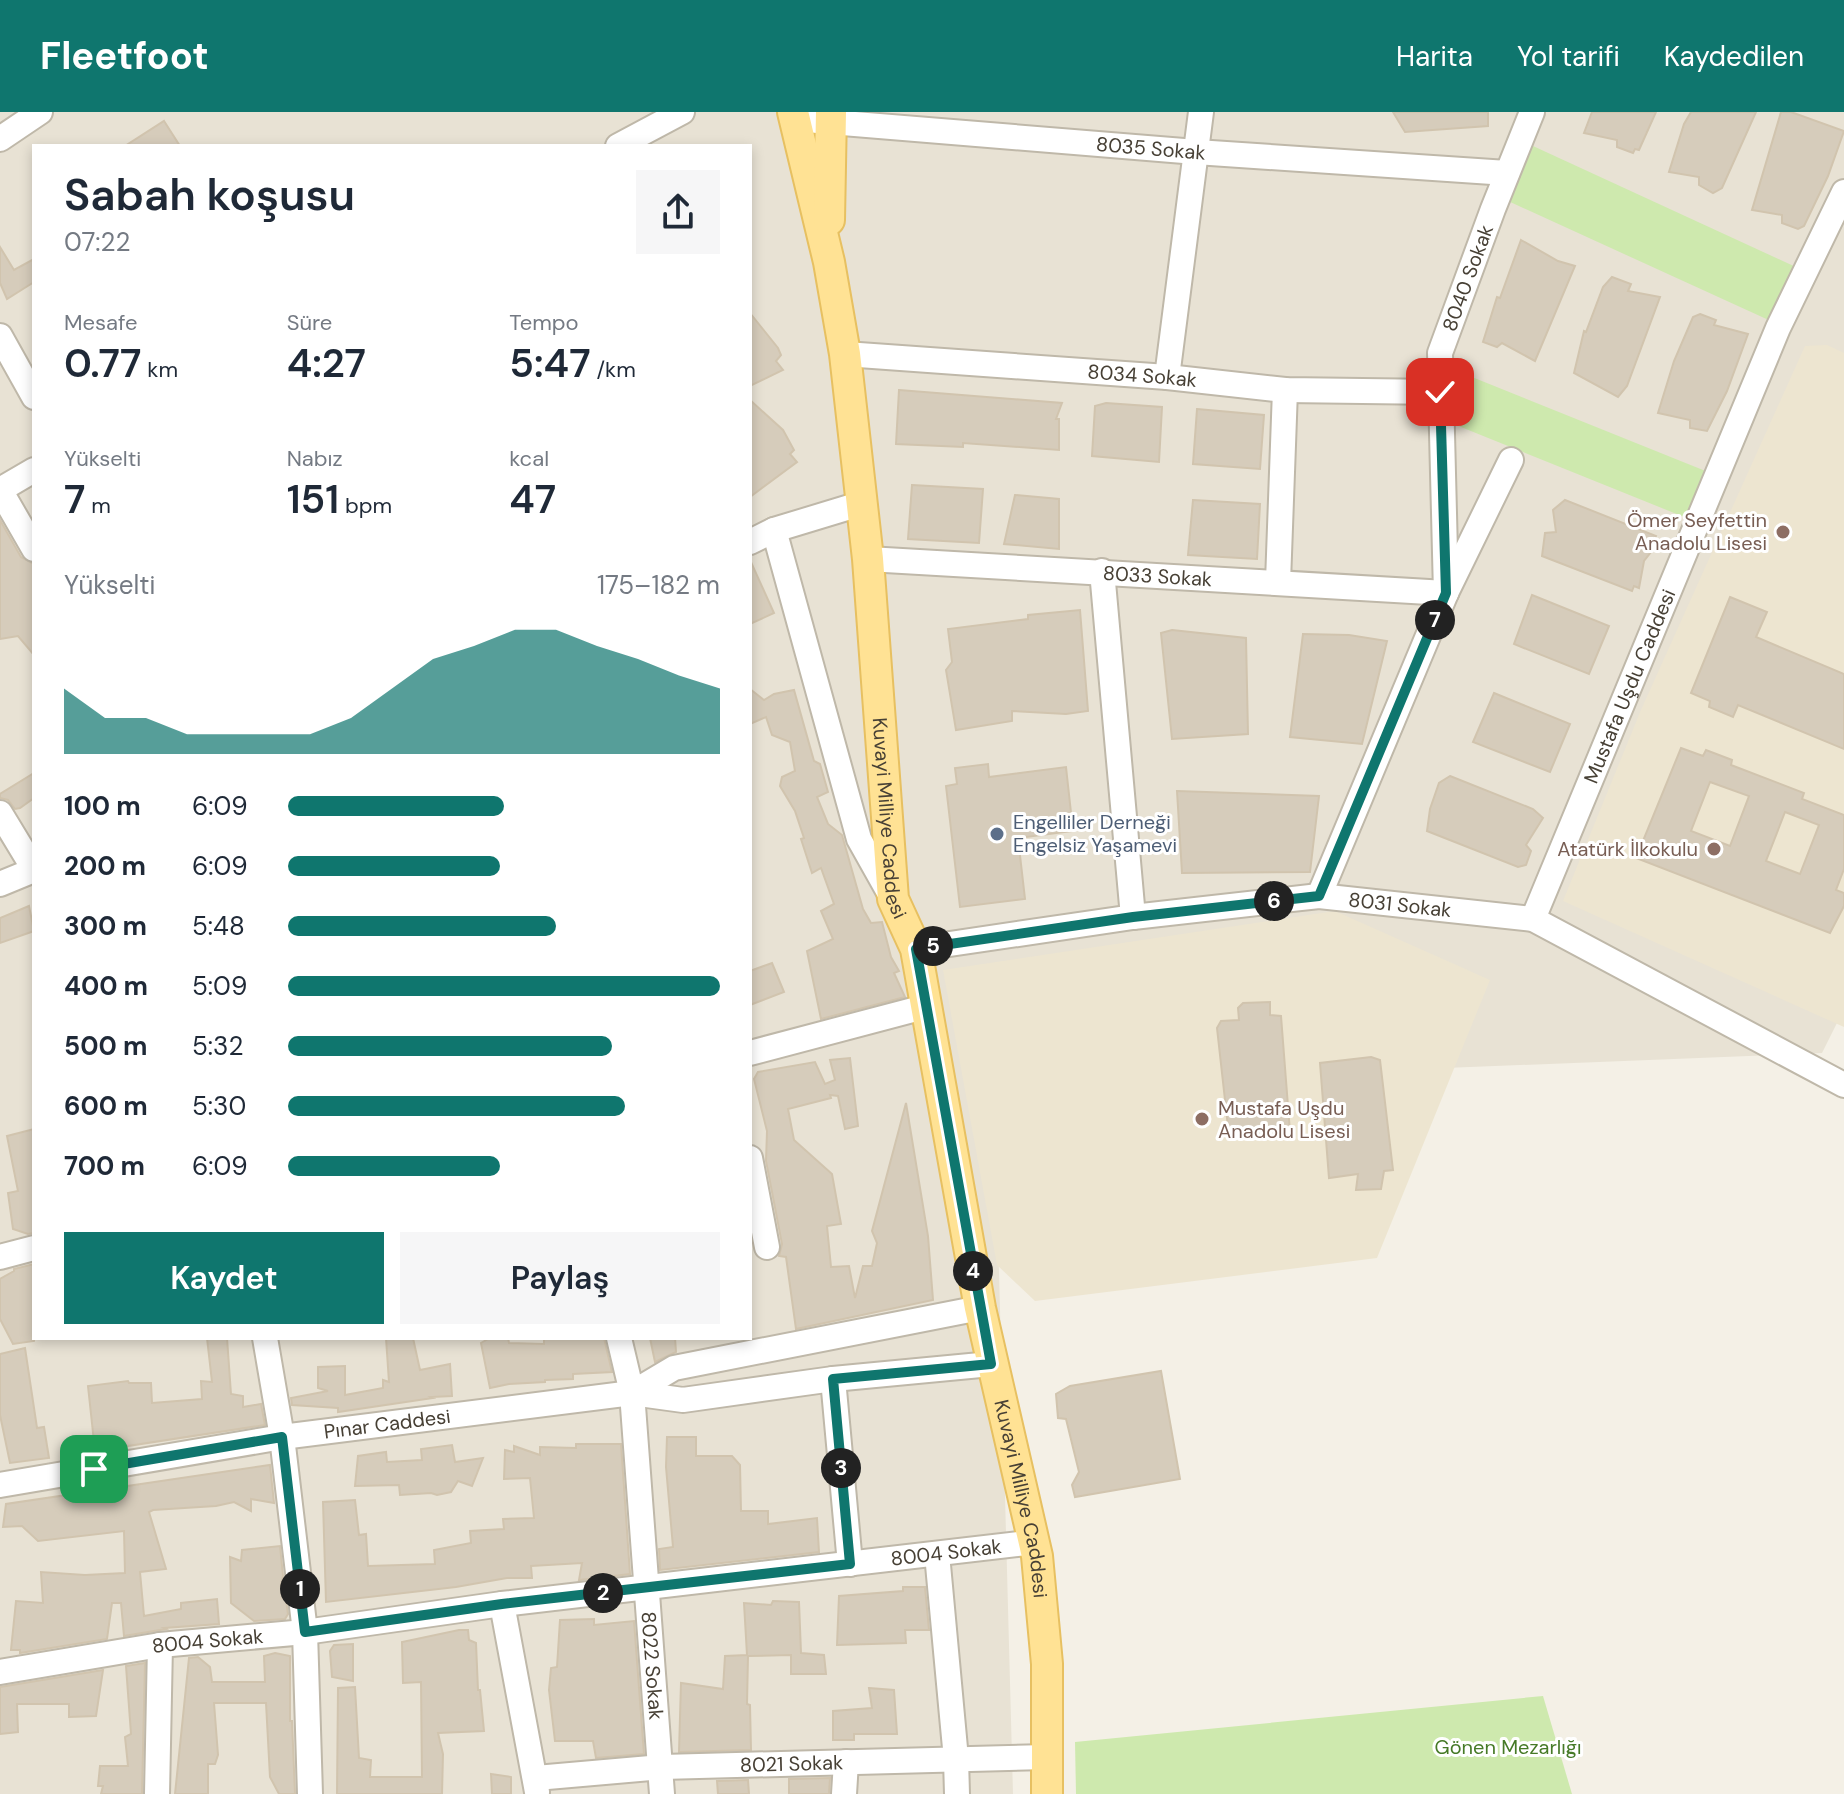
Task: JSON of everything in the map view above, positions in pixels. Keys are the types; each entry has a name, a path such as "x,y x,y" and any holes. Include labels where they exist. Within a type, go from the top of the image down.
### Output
{"main road":[{"name":"Kuvayi Milliye Caddesi","path":"793,115 829,262 845,354 868,559 893,899 916,949 991,1364 1035,1542 1047,1664 1047,1794"},
{"name":"Kuvayi Milliye Caddesi","path":"829,262 831,116"}],"street":[{"path":"0,139 40,112"},
{"path":"622,144 682,112"},
{"path":"1167,377 1201,112"},
{"name":"8040 Sokak","path":"1446,593 1440,353 1532,112"},
{"name":"8035 Sokak","path":"793,115 831,116 1196,152 1507,173"},
{"name":"Mustafa Uşdu Caddesi","path":"1533,919 1778,328 1844,192"},
{"path":"0,336 32,393"},
{"name":"8034 Sokak","path":"845,354 1167,377 1285,390 1440,392"},
{"path":"1278,582 1285,390"},
{"path":"1319,896 1446,593 1511,460"},
{"path":"32,471 0,490 32,546"},
{"path":"752,541 774,530 863,503"},
{"path":"774,530 859,839 893,899"},
{"name":"8033 Sokak","path":"868,559 1446,593"},
{"path":"1102,571 1133,917"},
{"path":"0,813 32,866"},
{"path":"0,884 32,870"},
{"name":"8031 Sokak","path":"916,949 1133,917 1319,896 1533,919 1844,1085"},
{"path":"752,1052 928,1006"},
{"path":"752,1168 767,1247"},
{"path":"0,1257 32,1249"},
{"name":"Pınar Caddesi","path":"632,1393 674,1368 980,1308"},
{"path":"265,1340 282,1437 305,1632 310,1794"},
{"name":"8022 Sokak","path":"619,1340 632,1393 662,1794"},
{"name":"Pınar Caddesi","path":"0,1485 282,1437 632,1393 683,1400 833,1379 991,1364"},
{"path":"833,1379 850,1564"},
{"name":"8004 Sokak","path":"0,1672 160,1645 305,1632 502,1604 1035,1542"},
{"path":"937,1554 957,1794"},
{"path":"502,1604 537,1786"},
{"path":"157,1794 160,1645"},
{"name":"8021 Sokak","path":"537,1786 662,1767 1047,1757"},
{"path":"844,1794 846,1762"}],"shaded area":[{"path":"0,112 1844,112 1844,1009 1822,1053 994,1086 1013,1794 0,1794"},
{"path":"1827,345 1844,353 1844,1027 1563,901 1641,710 1805,346"},
{"name":"Mustafa Uşdu Anadolu Lisesi","path":"1335,911 1490,980 1377,1258 1035,1301 997,1265 943,970"}],"green space":[{"path":"1533,146 1798,268 1773,322 1508,201"},
{"path":"1452,369 1708,472 1689,519 1456,425"},
{"name":"Gönen Mezarlığı","path":"1543,1696 1572,1794 1076,1794 1075,1742"}],"building":[{"path":"1393,112 1488,112 1488,126 1405,132"},
{"path":"1592,112 1656,112 1639,150 1635,149 1633,153 1617,147 1617,140 1584,133"},
{"path":"1691,112 1756,112 1722,188 1713,193 1699,185 1699,177 1669,172 1684,124"},
{"path":"1781,112 1791,112 1844,131 1828,176 1804,226 1798,229 1782,223 1782,215 1752,210"},
{"path":"164,121 179,144 128,144"},
{"path":"1521,240 1558,261 1575,266 1535,361 1502,343 1497,347 1483,342 1497,297 1500,298"},
{"path":"0,247 14,270 32,260 32,283 7,299 0,283"},
{"path":"1612,277 1631,284 1628,291 1660,297 1627,386 1618,397 1574,373 1584,331 1603,287"},
{"path":"1700,314 1716,320 1714,325 1748,334 1727,391 1707,431 1690,428 1690,420 1658,413 1674,361 1693,317"},
{"path":"752,316 778,348 781,355 776,361 783,370 752,385"},
{"path":"899,390 1062,403 1056,419 1059,419 1059,450 963,443 963,447 896,444"},
{"path":"752,402 783,430 794,450 790,454 797,462 752,496"},
{"path":"1106,403 1162,407 1159,462 1092,456 1095,406"},
{"path":"1197,409 1264,415 1260,469 1193,464"},
{"path":"912,485 983,489 979,543 908,539"},
{"path":"1015,495 1059,499 1059,549 1004,544"},
{"path":"1193,500 1260,504 1257,559 1188,555"},
{"path":"1565,500 1656,536 1654,541 1659,542 1644,561 1639,588 1634,586 1632,591 1542,556 1545,533 1556,532 1553,510"},
{"path":"0,520 21,557 32,563 32,653 18,636 0,639"},
{"path":"752,564 774,613 752,623"},
{"path":"1532,595 1609,626 1589,674 1514,644"},
{"path":"1730,597 1767,612 1756,637 1844,674 1844,749 1738,705 1733,717 1709,707 1710,701 1691,693"},
{"path":"1080,610 1088,711 1066,714 1012,711 1012,721 956,730 946,670 952,662 948,629 1028,619 1028,615"},
{"path":"1172,630 1246,638 1248,734 1172,739 1161,633"},
{"path":"1303,634 1349,635 1387,641 1362,744 1290,737"},
{"path":"794,690 814,761 820,764 828,792 817,797 828,824 842,835 863,909 871,923 882,922 891,957 899,971 894,973 905,997 821,1019 807,951 833,939 821,911 834,904 821,868 812,873 795,811 780,786 782,777 795,771 790,742 772,735 766,717 752,723 752,691 764,700 774,694"},
{"path":"1494,693 1570,724 1550,772 1473,742"},
{"path":"1681,748 1703,756 1706,750 1732,760 1731,765 1804,793 1802,799 1844,815 1844,869 1836,890 1844,893 1844,906 1830,933 1636,858","holes":["1710,782 1749,796 1730,846 1691,831","1785,812 1819,825 1800,874 1766,861"]},
{"name":"Engelliler Derneği Engelsiz Yaşamevi","path":"988,764 989,777 1066,767 1073,831 1018,838 1025,899 960,907 946,786 957,784 955,768"},
{"path":"32,774 32,799 20,808 15,809 8,800 0,798 0,794"},
{"path":"1450,776 1533,809 1543,818 1526,845 1531,851 1526,865 1518,867 1427,831 1430,809 1439,783"},
{"path":"1177,791 1319,796 1310,872 1182,873"},
{"path":"29,906 32,932 0,943 0,918"},
{"path":"772,963 784,992 752,1004 752,970"},
{"path":"1270,1002 1270,1015 1281,1016 1290,1132 1229,1136 1217,1028 1221,1021 1239,1020 1238,1008 1243,1003"},
{"path":"1371,1057 1380,1060 1393,1170 1384,1171 1381,1189 1356,1190 1358,1174 1329,1178 1320,1063"},
{"path":"850,1058 858,1126 845,1129 838,1096 830,1095 831,1098 788,1109 794,1140 832,1174 841,1224 827,1226 831,1267 849,1266 855,1298 863,1266 872,1266 877,1243 872,1231 906,1103 928,1236 933,1300 796,1329 786,1257 779,1256 782,1244 766,1161 767,1131 754,1079 758,1072 815,1062 825,1084 835,1080 830,1060"},
{"path":"32,1130 32,1233 13,1229 8,1193 18,1191 7,1136"},
{"path":"32,1264 34,1341 13,1344 0,1319 0,1279 14,1269"},
{"path":"207,1340 227,1340 231,1394 243,1396 243,1407 261,1404 265,1425 95,1451 88,1386 128,1381 151,1383 152,1403 202,1399 201,1381 212,1382"},
{"path":"386,1340 413,1340 420,1370 450,1364 452,1396 338,1412 338,1408 292,1405 291,1398 328,1391 318,1388 318,1367 345,1366 345,1395 383,1388 383,1380 389,1382"},
{"path":"486,1340 544,1344 544,1340 604,1340 612,1372 573,1374 573,1379 490,1388 481,1343"},
{"path":"650,1340 675,1340 676,1352 655,1362"},
{"path":"25,1348 37,1428 44,1427 49,1458 10,1463 0,1415 0,1354"},
{"path":"1161,1371 1180,1479 1075,1497 1072,1485 1079,1472 1066,1419 1058,1418 1056,1394 1070,1386"},
{"path":"667,1437 696,1437 696,1456 732,1456 740,1465 741,1511 768,1511 768,1524 817,1518 819,1552 660,1570 659,1549 673,1547 666,1467"},
{"path":"576,1444 621,1444 630,1574 579,1580 582,1563 531,1566 532,1578 507,1578 326,1602 323,1502 355,1500 359,1535 366,1534 368,1566 435,1564 434,1550 471,1543 470,1531 504,1529 503,1519 534,1518 530,1478 504,1479 505,1450 514,1452 514,1446 540,1455 540,1447 576,1448"},
{"path":"452,1445 455,1462 483,1458 472,1486 458,1481 451,1492 400,1495 399,1485 355,1486 358,1456 386,1452 387,1462 422,1460 421,1449"},
{"path":"270,1465 274,1503 251,1499 251,1511 234,1502 149,1512 166,1569 140,1572 144,1616 181,1609 181,1603 217,1599 219,1624 164,1628 124,1636 121,1603 112,1603 107,1639 20,1653 20,1650 11,1650 16,1601 43,1603 41,1572 85,1575 125,1573 124,1531 38,1541 22,1526 3,1527 6,1504"},
{"path":"280,1546 281,1586 284,1586 288,1614 285,1619 254,1621 231,1603 230,1557 241,1561 242,1550"},
{"path":"903,1587 925,1587 929,1630 905,1630 906,1643 837,1645 839,1596 903,1591"},
{"path":"773,1601 799,1602 801,1653 824,1655 826,1674 791,1674 791,1655 748,1656 747,1704 750,1705 751,1750 679,1752 681,1683 723,1689 725,1656 747,1655 744,1603 771,1605"},
{"path":"594,1619 594,1625 634,1621 644,1754 596,1758 593,1741 555,1741 549,1690 551,1668 557,1667 560,1620"},
{"path":"468,1630 469,1640 476,1643 484,1731 438,1733 443,1754 442,1794 337,1794 338,1688 355,1687 359,1758 371,1760 370,1777 422,1777 421,1682 403,1683 402,1642"},
{"path":"353,1644 353,1681 332,1677 330,1651 334,1645"},
{"path":"275,1653 290,1656 295,1794 279,1794 270,1777 266,1703 214,1703 218,1755 215,1764 208,1764 208,1794 175,1794 189,1658 198,1657 210,1667 212,1682 265,1682 264,1656"},
{"path":"145,1663 142,1794 101,1794 103,1786 98,1786 100,1766 128,1766 125,1737 131,1734 126,1666"},
{"path":"103,1670 96,1716 69,1717 69,1704 17,1704 18,1732 0,1734 0,1687"},
{"path":"869,1688 894,1690 897,1734 854,1734 854,1740 833,1740 833,1711 872,1708"},
{"path":"491,1774 511,1777 511,1794 492,1794"},
{"path":"830,1778 829,1794 789,1794 789,1779"},
{"path":"748,1780 749,1794 718,1794 717,1781"}],"place":[{"name":"Ömer Seyfettin Anadolu Lisesi","path":"1783,532"},
{"name":"Engelliler Derneği Engelsiz Yaşamevi","path":"997,834"},
{"name":"Atatürk İlkokulu","path":"1714,849"},
{"name":"Mustafa Uşdu Anadolu Lisesi","path":"1202,1119"}],"route":[{"path":"94,1469 282,1437 305,1632 502,1604 850,1564 833,1379 991,1364 916,949 1133,917 1319,896 1446,593 1440,392"}]}
